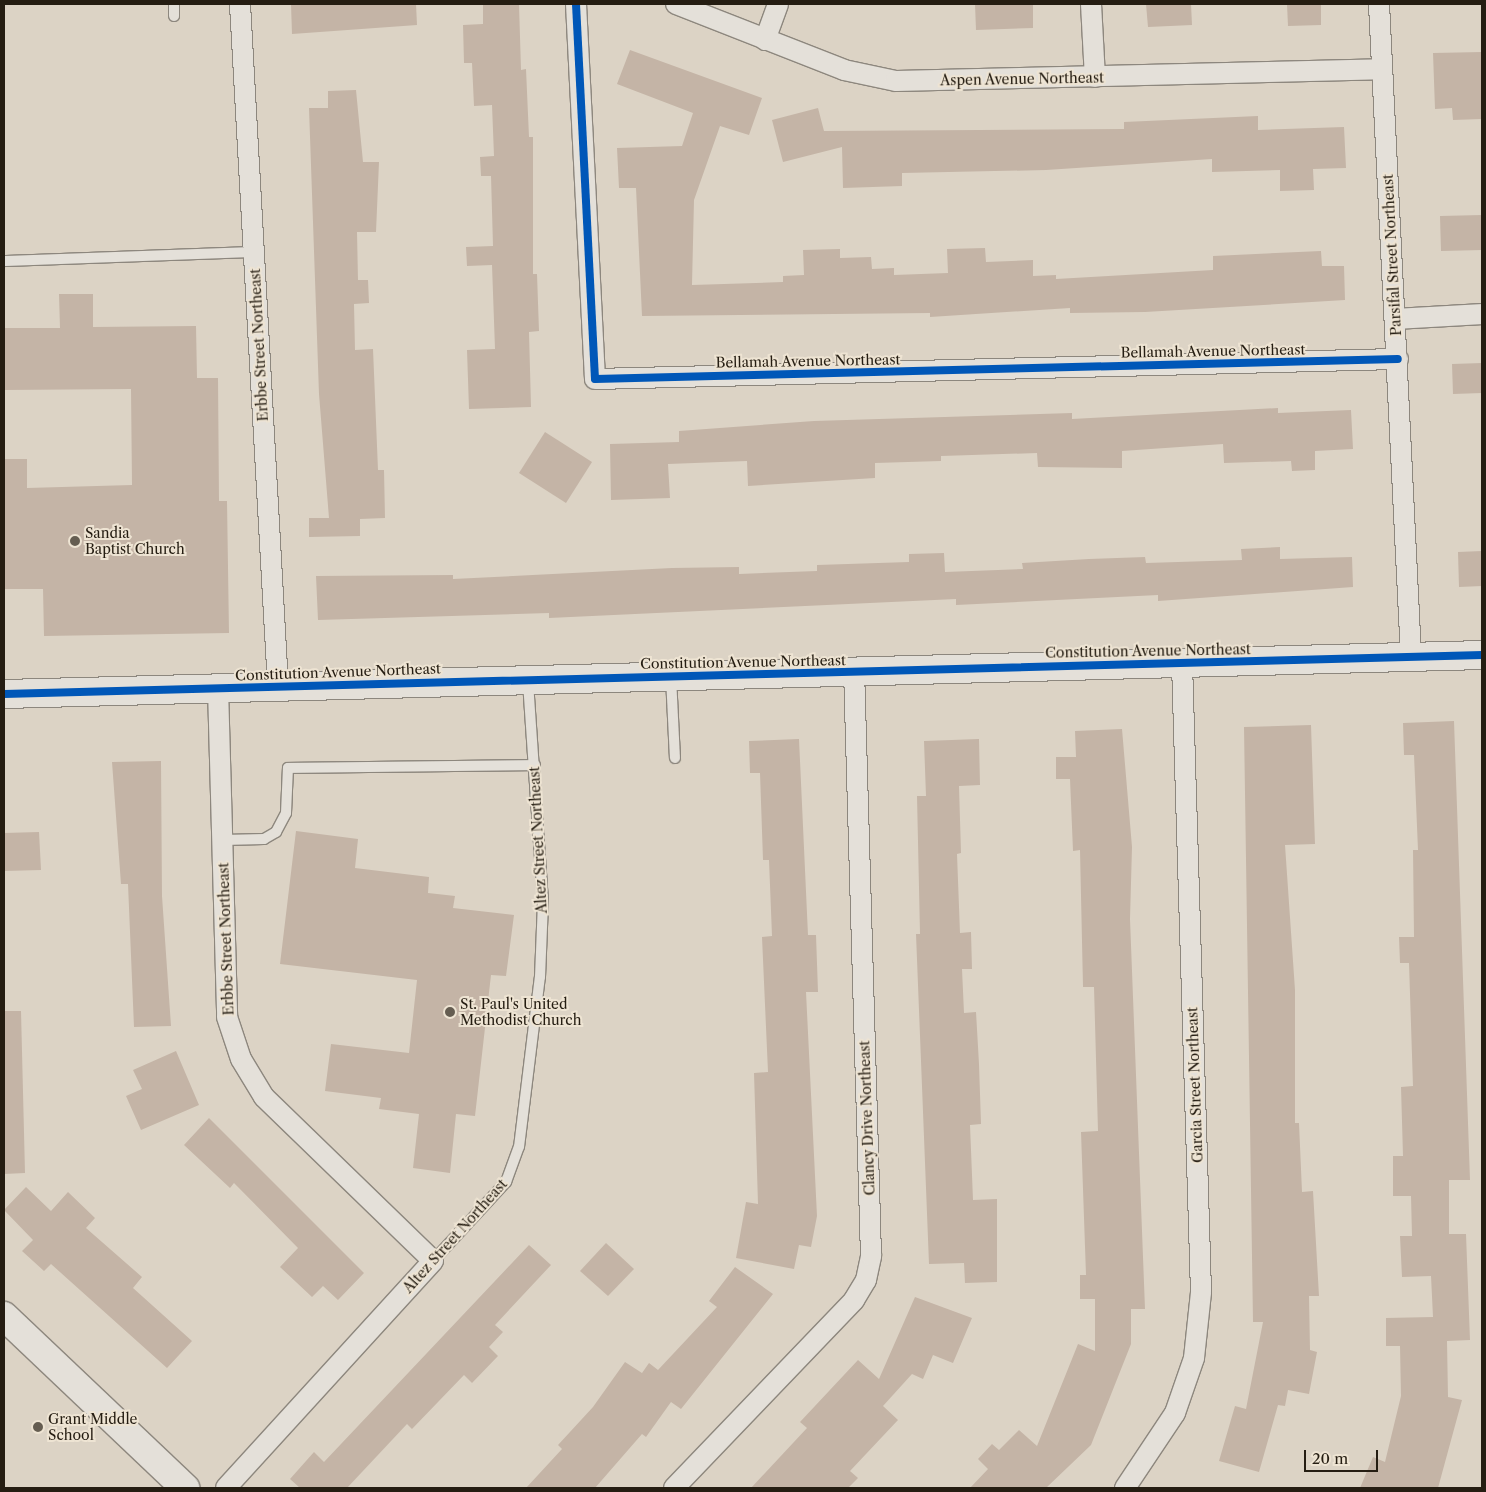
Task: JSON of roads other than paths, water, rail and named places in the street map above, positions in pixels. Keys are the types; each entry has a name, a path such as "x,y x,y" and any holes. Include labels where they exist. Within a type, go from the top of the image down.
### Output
{"street":[{"name":"Erbbe Street Northeast","path":"240,4 278,686"},
{"name":"Bellamah Avenue Northeast","path":"576,4 595,379 1398,359"},
{"name":"Aspen Avenue Northeast","path":"676,4 844,70 896,81 1382,69"},
{"path":"765,40 778,4"},
{"path":"1091,4 1095,77"},
{"name":"Parsifal Street Northeast","path":"1379,4 1398,359 1411,657"},
{"path":"1396,319 1482,314"},
{"name":"Constitution Avenue Northeast","path":"4,694 1482,655"},
{"name":"Garcia Street Northeast","path":"1125,1488 1175,1413 1194,1358 1201,1292 1182,663"},
{"name":"Clancy Drive Northeast","path":"674,1488 854,1300 866,1280 871,1256 854,671"},
{"name":"Erbbe Street Northeast","path":"218,688 227,1017 240,1059 264,1097 433,1261"},
{"name":"Altez Street Northeast","path":"226,1488 433,1261"},
{"path":"4,1316 185,1488"}],"lane":[{"path":"174,4 174,16"},
{"path":"4,260 254,252"},
{"path":"671,676 674,758"},
{"name":"Altez Street Northeast","path":"433,1261 506,1182 519,1147 541,939 542,862 528,680"},
{"path":"223,840 264,839 276,832 286,813 288,768 535,765"}],"place":[{"name":"Sandia Baptist Church","path":"75,541"},
{"name":"St. Paul's United Methodist Church","path":"450,1012"},
{"name":"Grant Middle School","path":"38,1427"}]}
